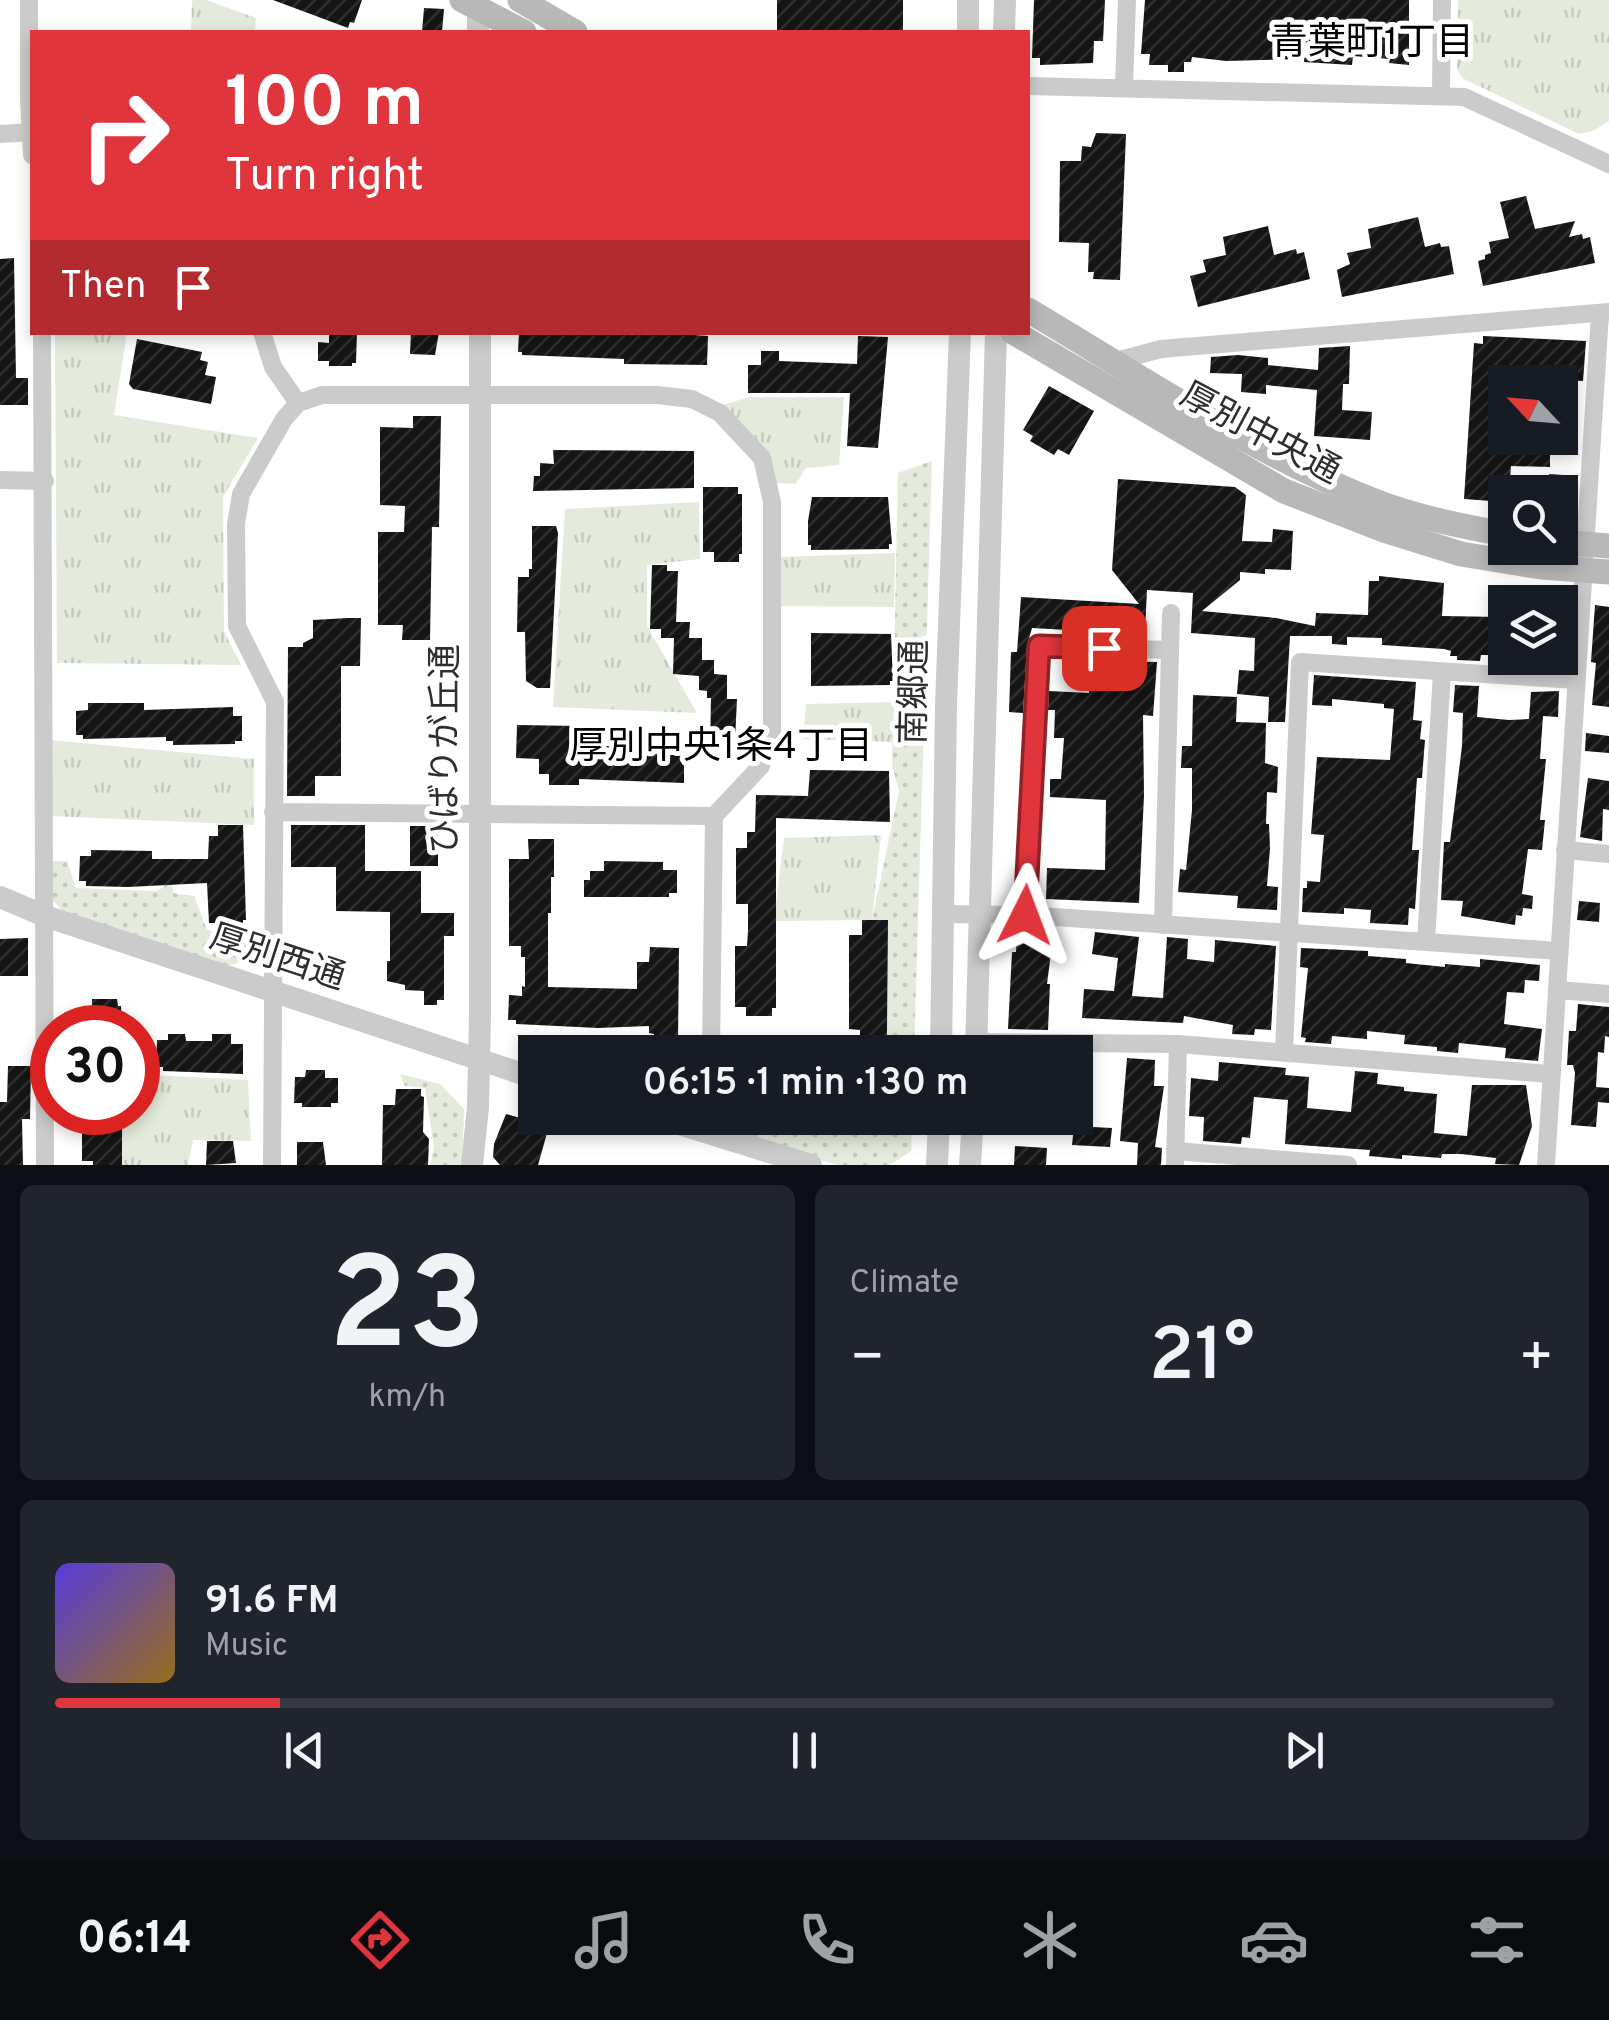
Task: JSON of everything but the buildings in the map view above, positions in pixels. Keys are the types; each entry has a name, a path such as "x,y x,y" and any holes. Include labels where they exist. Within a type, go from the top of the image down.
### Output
{"main road":[{"path":"520,0 572,30"},
{"path":"474,10 519,30"},
{"name":"厚別中央通","path":"1030,311 1273,454 1386,505 1488,531"},
{"name":"厚別中央通","path":"1018,335 1284,491 1384,530 1461,554 1597,572"}],"street":[{"path":"29,0 30,66"},
{"path":"968,0 968,30"},
{"path":"1004,0 1004,30"},
{"path":"1124,88 1127,0"},
{"path":"1441,94 1442,0"},
{"path":"1030,86 1464,96 1609,164"},
{"path":"0,134 30,132"},
{"path":"1116,361 1161,349 1604,313 1597,572 1576,680 1546,1165"},
{"path":"42,335 45,1165"},
{"path":"263,335 274,366 298,403"},
{"name":"ひばりが丘通","path":"472,1165 478,1107 480,335"},
{"name":"南郷通","path":"941,1035 946,705 960,335"},
{"name":"南郷通","path":"976,1035 996,335"},
{"path":"272,1165 275,702 237,626 236,524 241,494 284,419 298,403 322,395 657,395 692,399 720,412 762,458 772,502 772,736 761,766 714,816 710,1035"},
{"path":"0,480 44,481"},
{"path":"1163,925 1171,614"},
{"path":"1025,915 1039,646 1170,650"},
{"path":"1284,1052 1300,662 1576,680"},
{"path":"1426,942 1442,672"},
{"path":"274,812 714,816"},
{"path":"1565,850 1609,854"},
{"name":"厚別西通","path":"0,897 44,916 518,1072"},
{"path":"945,914 1025,915 1559,951"},
{"path":"1558,990 1609,994"},
{"path":"1093,1045 1178,1044 1550,1074"},
{"path":"1178,1044 1175,1158 1348,1165"},
{"path":"733,1135 811,1165"},
{"path":"937,1165 938,1135"},
{"path":"970,1165 972,1135"}],"green space":[{"path":"192,0 206,0 256,18 255,30 191,30"},
{"path":"1458,0 1609,0 1609,121 1579,134 1462,78 1457,69"},
{"path":"55,335 125,335 114,415 258,438 223,497 224,631 241,665 57,663"},
{"path":"749,397 844,397 839,465 806,468 796,484 775,483 720,406"},
{"path":"932,461 915,1035 888,1035 888,921 872,920 899,791 892,766 898,473"},
{"path":"699,502 700,559 647,565 647,626 697,713 553,707 565,509"},
{"path":"895,553 894,607 776,606 778,557"},
{"path":"896,702 894,742 803,739 806,704"},
{"path":"49,740 254,759 254,825 49,816"},
{"path":"881,835 872,920 774,921 784,838"},
{"path":"44,861 67,861 76,888 156,891 164,887 167,875 171,874 173,893 194,896 207,930 238,935 250,946 247,960 225,967 63,911 50,898"},
{"path":"400,1074 440,1084 464,1109 462,1165 430,1165 434,1147 425,1088 405,1086"},
{"path":"160,1075 248,1080 251,1141 193,1140 188,1165 122,1165 122,1135 160,1135"},
{"path":"735,1135 911,1135 911,1151 890,1165 837,1165"}],"district":[{"name":"青葉町1丁目","path":"1372,41"},
{"name":"厚別中央1条4丁目","path":"721,745"}],"route":[{"path":"1025,915 1039,646 1104,648"}]}
